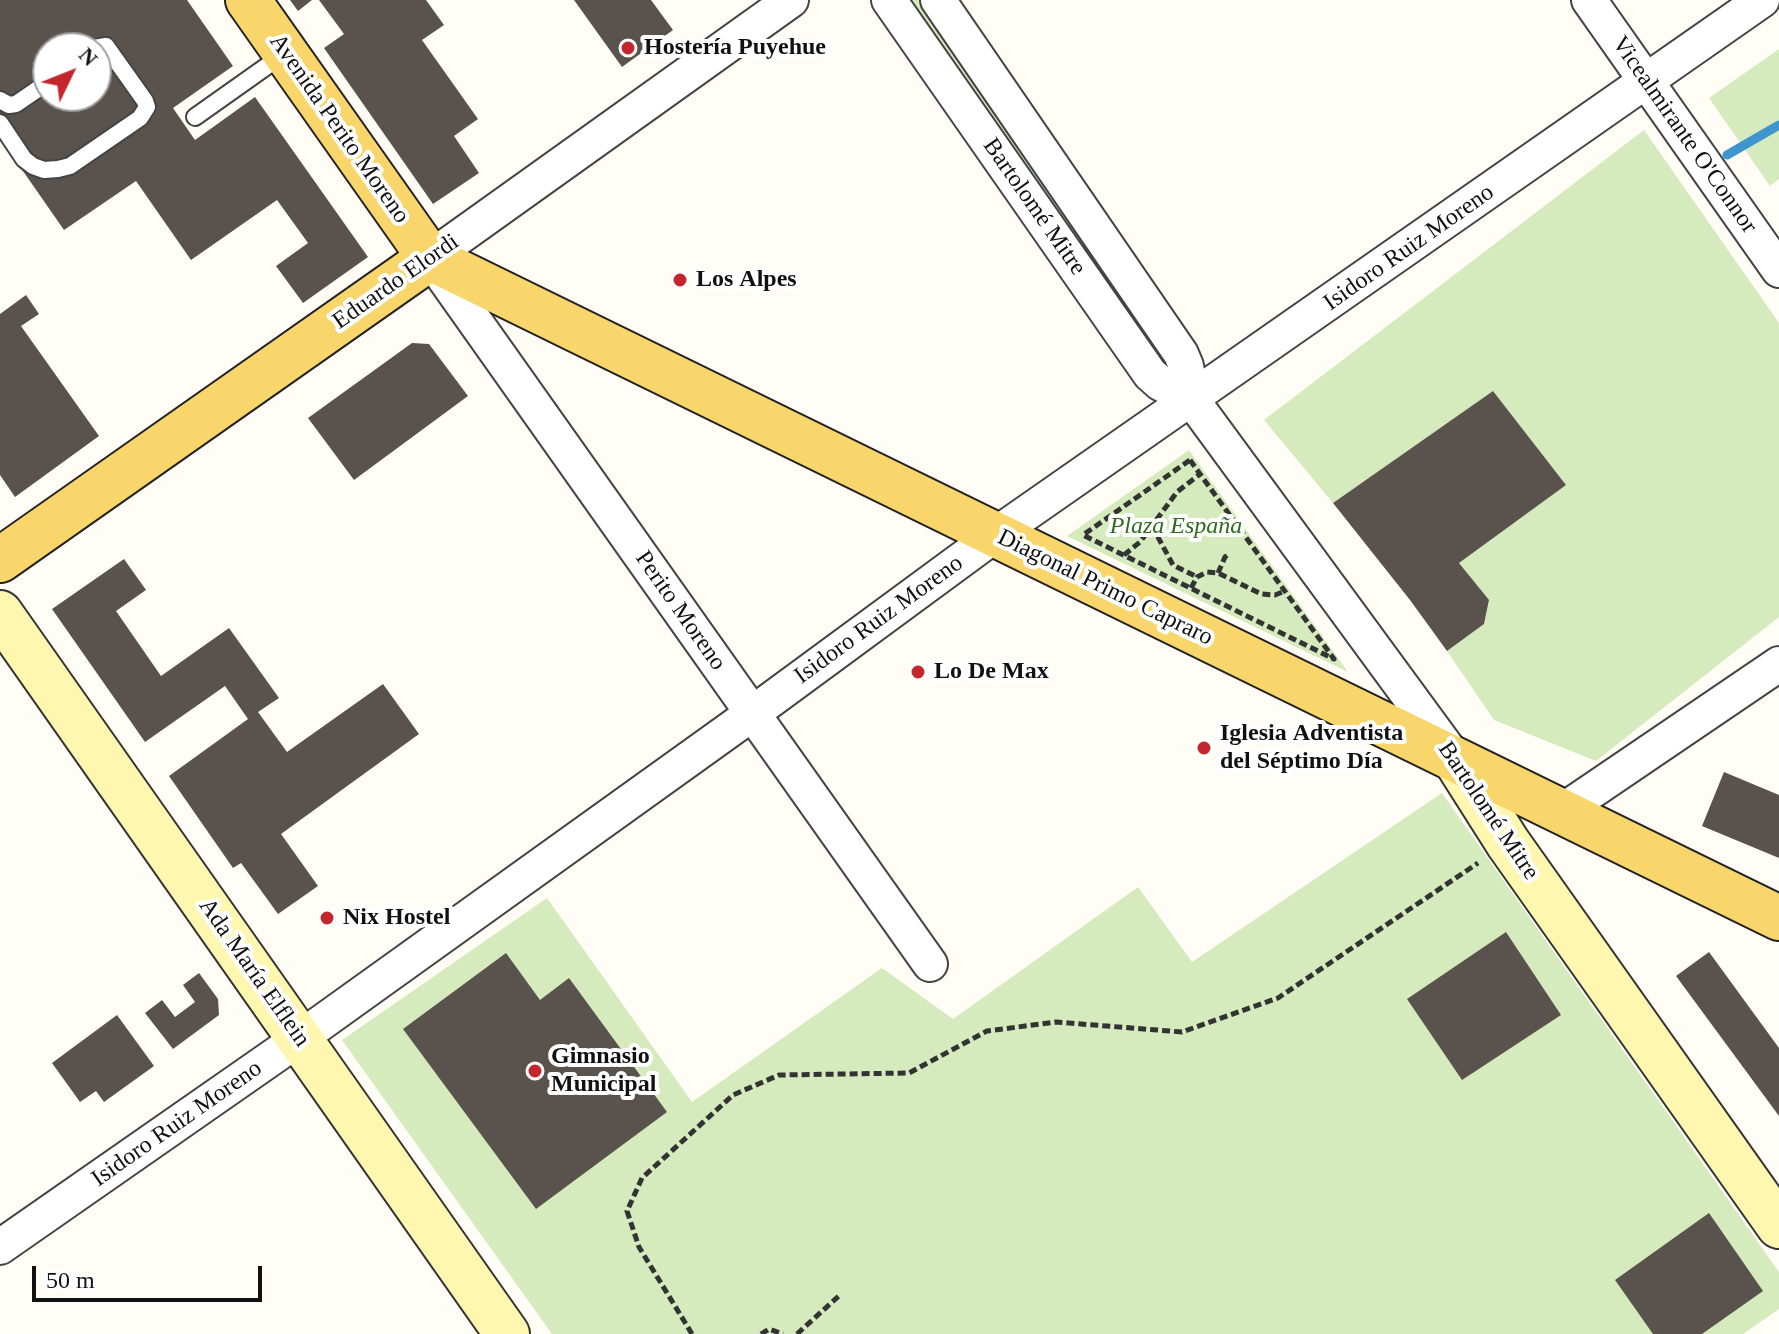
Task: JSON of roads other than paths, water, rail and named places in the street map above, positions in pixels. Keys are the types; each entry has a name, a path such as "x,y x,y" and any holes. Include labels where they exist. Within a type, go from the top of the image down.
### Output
{"main road":[{"name":"Avenida Perito Moreno","path":"248,0 430,258"},
{"name":"Diagonal Primo Capraro","path":"430,258 1779,918"},
{"name":"Eduardo Elordi","path":"0,560 430,258"}],"street":[{"name":"Eduardo Elordi","path":"430,258 791,0"},
{"name":"Bartolomé Mitre","path":"889,0 1150,374 1192,400 1456,761 1508,843 1779,1226"},
{"name":"Bartolomé Mitre","path":"938,0 1181,354 1192,400"},
{"name":"Vicealmirante O'Connor","path":"1589,0 1779,270"},
{"name":"Isidoro Ruiz Moreno","path":"0,1247 300,1038 995,535 1762,0"},
{"name":"Perito Moreno","path":"430,258 930,964"},
{"name":"Ada María Elflein","path":"0,613 507,1334"},
{"path":"1561,812 1779,664"}],"lane":[{"path":"195,117 285,53"},
{"path":"0,123 24,159 33,166 44,170 58,169 79,160 145,113 145,101 112,54"},
{"path":"0,100 9,105 16,104 32,93"}],"waterway":[{"path":"1727,155 1779,125"}],"place":[{"name":"Hostería Puyehue","path":"628,48"},
{"name":"Los Alpes","path":"680,280"},
{"name":"Lo De Max","path":"918,672"},
{"name":"Iglesia Adventista del Séptimo Día","path":"1204,748"},
{"name":"Nix Hostel","path":"327,918"},
{"name":"Gimnasio Municipal","path":"535,1071"}],"park label":[{"name":"Plaza España","path":"1176,527"}]}
